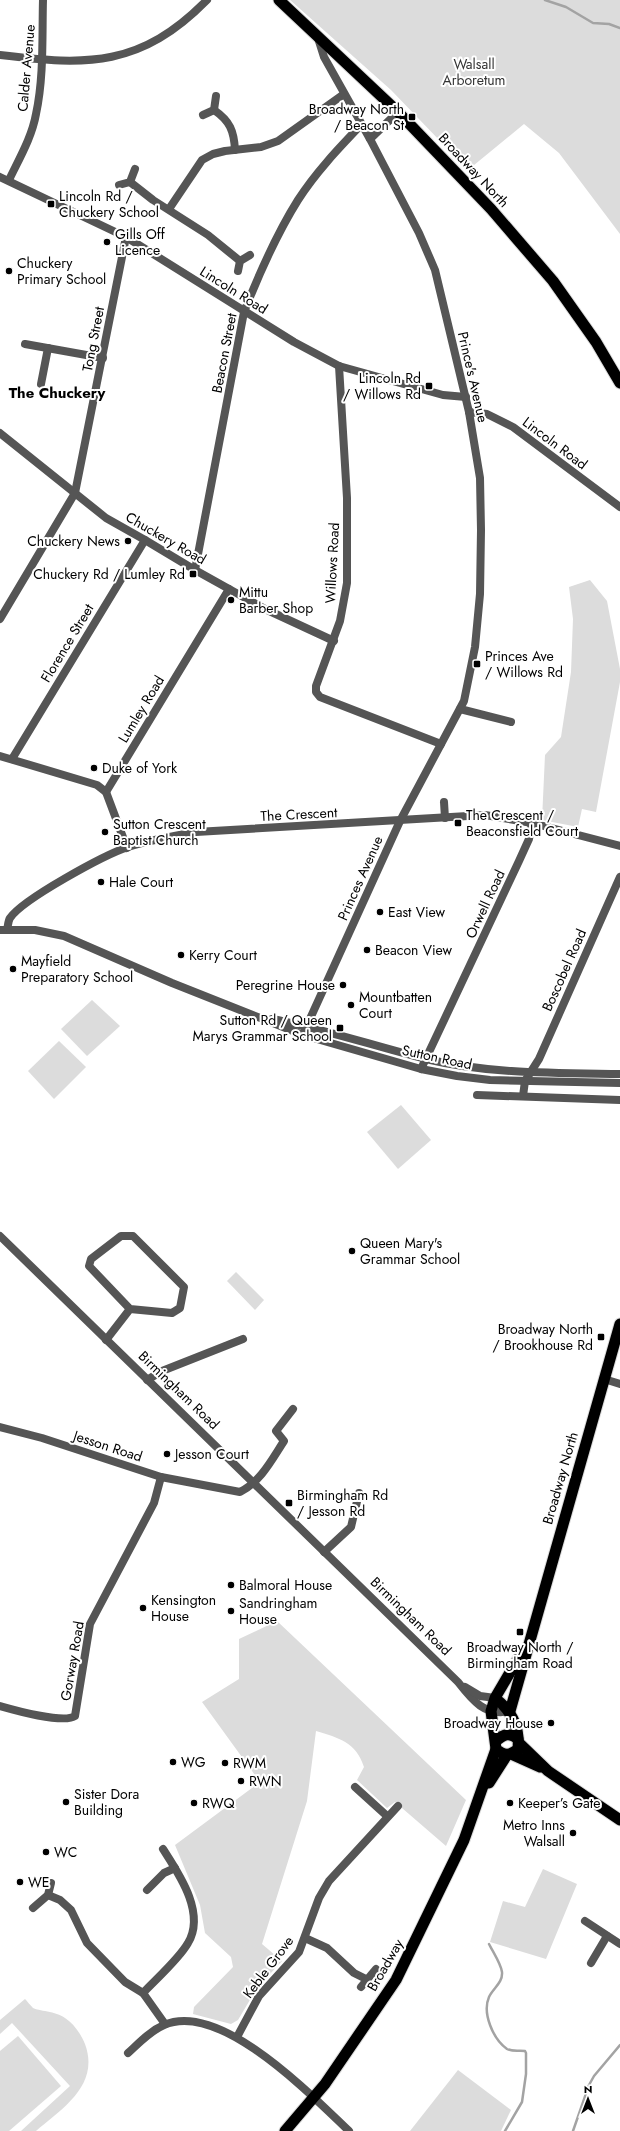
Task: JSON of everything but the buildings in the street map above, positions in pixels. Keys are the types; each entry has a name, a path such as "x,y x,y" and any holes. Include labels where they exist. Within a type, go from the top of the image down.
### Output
{"highway":[{"name":"Broadway North","path":"279,0 398,112 491,209 553,281 596,342 620,383"},
{"name":"Broadway North","path":"510,1711 620,1324"},
{"name":"Broadway North","path":"491,1711 495,1698 529,1641"},
{"path":"495,1698 510,1711 518,1741 518,1749 509,1755"},
{"path":"491,1711 496,1745 509,1755 548,1771"},
{"path":"496,1745 506,1734 512,1734 548,1771 620,1820"},
{"name":"Broadway","path":"285,2131 314,2098 396,1980 464,1840 481,1796 496,1745"},
{"name":"Broadway","path":"481,1796 509,1755"}],"street":[{"name":"Calder Avenue","path":"9,180 25,146 36,115 41,60 43,0"},
{"path":"0,55 75,62 98,60 130,52 170,32 207,0"},
{"name":"Prince's Avenue","path":"318,38 324,57 370,139 427,249 435,270 469,412 480,478 480,594 475,647 464,702 442,744"},
{"path":"169,209 202,160 213,154 261,147 278,141 344,94"},
{"path":"214,110 216,96"},
{"path":"214,110 229,123 234,135 235,150"},
{"path":"203,115 214,110"},
{"path":"370,139 398,112"},
{"name":"Beacon Street","path":"194,570 244,312 260,273 298,199 327,161 361,125"},
{"path":"130,182 135,169"},
{"name":"Lincoln Road","path":"0,177 126,237 244,312 294,342 339,366 443,395 466,397"},
{"path":"130,182 153,200 208,235 240,261"},
{"path":"118,185 130,182"},
{"name":"Tong Street","path":"0,619 75,493 126,237"},
{"path":"238,272 240,261 250,255"},
{"path":"25,344 103,358"},
{"path":"41,384 48,348"},
{"name":"Willows Road","path":"339,366 347,498 347,583 340,621 334,641 316,686 316,692 320,697 442,744"},
{"name":"Lincoln Road","path":"469,412 487,414 513,427 620,507"},
{"name":"Chuckery Road","path":"0,433 106,518 194,570 265,609 334,641"},
{"name":"Florence Street","path":"12,759 145,540"},
{"name":"Lumley Road","path":"106,792 229,589"},
{"path":"460,709 511,722"},
{"name":"Princes Avenue","path":"303,1035 400,821 442,744"},
{"path":"0,756 97,784 106,792 127,848"},
{"path":"444,802 445,818"},
{"name":"The Crescent","path":"3,930 10,919 31,901 76,872 127,848 196,832 485,815 532,823 620,846"},
{"name":"Orwell Road","path":"421,1069 522,855 529,839 532,823"},
{"name":"Boscobel Road","path":"525,1082 542,1052 620,877"},
{"name":"Sutton Road","path":"3,930 35,930 64,936 172,983 256,1015 303,1035 421,1069 457,1076 525,1082 620,1083"},
{"name":"Sutton Road","path":"256,1015 307,1025 426,1059 497,1070 620,1074"},
{"path":"523,1096 525,1082"},
{"path":"477,1095 620,1100"},
{"name":"Birmingham Road","path":"0,1236 458,1682 475,1704 500,1714 510,1711"},
{"path":"121,1236 133,1236 184,1287 180,1308 172,1313 130,1309 89,1266 91,1259 121,1236"},
{"path":"106,1340 130,1309"},
{"path":"147,1380 162,1371 243,1339"},
{"path":"604,1379 620,1384"},
{"path":"254,1483 268,1467 284,1441 276,1431 293,1409"},
{"name":"Jesson Road","path":"0,1427 161,1477 240,1492 254,1483"},
{"name":"Gorway Road","path":"0,1706 56,1718 73,1718 75,1716 90,1624 154,1503 161,1477"},
{"path":"324,1552 351,1527 359,1493"},
{"name":"Birmingham Road","path":"458,1682 480,1696 495,1698"},
{"path":"355,1787 388,1816"},
{"name":"Keble Grove","path":"237,2037 259,1996 298,1952 305,1938 319,1898 330,1881 398,1806"},
{"path":"143,1993 185,1947 192,1935 192,1906 175,1868 163,1849"},
{"path":"147,1890 164,1873 175,1868"},
{"path":"33,1908 48,1895 51,1883"},
{"path":"48,1895 60,1900 70,1910 87,1943 125,1982 143,1993 164,2024"},
{"path":"585,1921 620,1944"},
{"path":"591,1963 607,1936"},
{"path":"305,1938 328,1948 364,1983 376,1969"},
{"path":"128,2053 146,2036 164,2024 186,2020 216,2028 251,2045 314,2098 349,2131"}],"green space":[{"name":"Walsall Arboretum","path":"290,0 620,0 620,234 559,153 524,124 468,170 391,90"},
{"path":"590,580 607,601 620,669 620,682 596,812 582,809 578,827 542,820 545,755 561,737 571,672 573,619 569,587"},
{"path":"92,1000 120,1026 87,1056 61,1029"},
{"path":"59,1041 86,1067 54,1099 28,1071"},
{"path":"401,1105 431,1140 398,1169 367,1132"},
{"path":"236,1272 264,1300 255,1310 227,1281"},
{"path":"277,1621 466,1800 446,1846 395,1802 387,1808 357,1780 364,1767 361,1759 351,1746 346,1742 332,1736 316,1731 307,1801 262,1944 282,1961 257,1988 238,2020 231,2024 193,2014 194,2007 233,1967 231,1957 205,1933 200,1905 175,1845 260,1782 202,1702 239,1679 239,1639"},
{"path":"543,1869 577,1884 546,1959 490,1942 503,1901 525,1907"},
{"path":"25,1999 33,2008 57,2014 71,2023 85,2044 88,2059 87,2072 83,2083 76,2094 67,2104 36,2131 21,2131 70,2086 12,2023 0,2034 0,2020"},
{"path":"18,2036 61,2086 9,2131 0,2131 0,2051"},
{"path":"458,2070 511,2110 501,2131 410,2131"}],"waterway":[{"path":"545,0 566,7 593,23 609,24 620,28"},
{"path":"489,1944 499,1962 502,1972 501,1979 489,1997 487,2003 490,2025 497,2039 507,2049 525,2051 526,2053 526,2074 522,2102 505,2131"},
{"path":"573,2131 589,2085 594,2076 620,2045"}],"place":[{"name":"Broadway North / Beacon St","path":"412,117"},
{"name":"Lincoln Rd / Chuckery School","path":"51,204"},
{"name":"Gills Off Licence","path":"107,242"},
{"name":"Chuckery Primary School","path":"9,271"},
{"name":"Lincoln Rd / Willows Rd","path":"429,386"},
{"name":"Chuckery News","path":"128,541"},
{"name":"Chuckery Rd / Lumley Rd","path":"193,574"},
{"name":"Mittu Barber Shop","path":"231,600"},
{"name":"Princes Ave / Willows Rd","path":"477,664"},
{"name":"Duke of York","path":"94,768"},
{"name":"The Crescent / Beaconsfield Court","path":"458,823"},
{"name":"Sutton Crescent Baptist Church","path":"105,832"},
{"name":"Hale Court","path":"101,882"},
{"name":"East View","path":"380,912"},
{"name":"Beacon View","path":"367,950"},
{"name":"Kerry Court","path":"181,955"},
{"name":"Mayfield Preparatory School","path":"13,969"},
{"name":"Peregrine House","path":"343,985"},
{"name":"Mountbatten Court","path":"351,1005"},
{"name":"Sutton Rd / Queen Marys Grammar School","path":"340,1028"},
{"name":"Queen Mary's Grammar School","path":"352,1251"},
{"name":"Broadway North / Brookhouse Rd","path":"601,1337"},
{"name":"Jesson Court","path":"167,1454"},
{"name":"Birmingham Rd / Jesson Rd","path":"289,1503"},
{"name":"Balmoral House","path":"231,1585"},
{"name":"Kensington House","path":"143,1608"},
{"name":"Sandringham House","path":"231,1611"},
{"name":"Broadway North / Birmingham Road","path":"520,1632"},
{"name":"Broadway House","path":"551,1723"},
{"name":"WG","path":"173,1762"},
{"name":"RWM","path":"225,1763"},
{"name":"RWN","path":"241,1781"},
{"name":"Sister Dora Building","path":"66,1802"},
{"name":"RWQ","path":"194,1803"},
{"name":"Keeper’s Gate","path":"510,1803"},
{"name":"Metro Inns Walsall","path":"573,1833"},
{"name":"WC","path":"46,1852"},
{"name":"WE","path":"20,1882"}],"district":[{"name":"The Chuckery","path":"57,393"}]}
